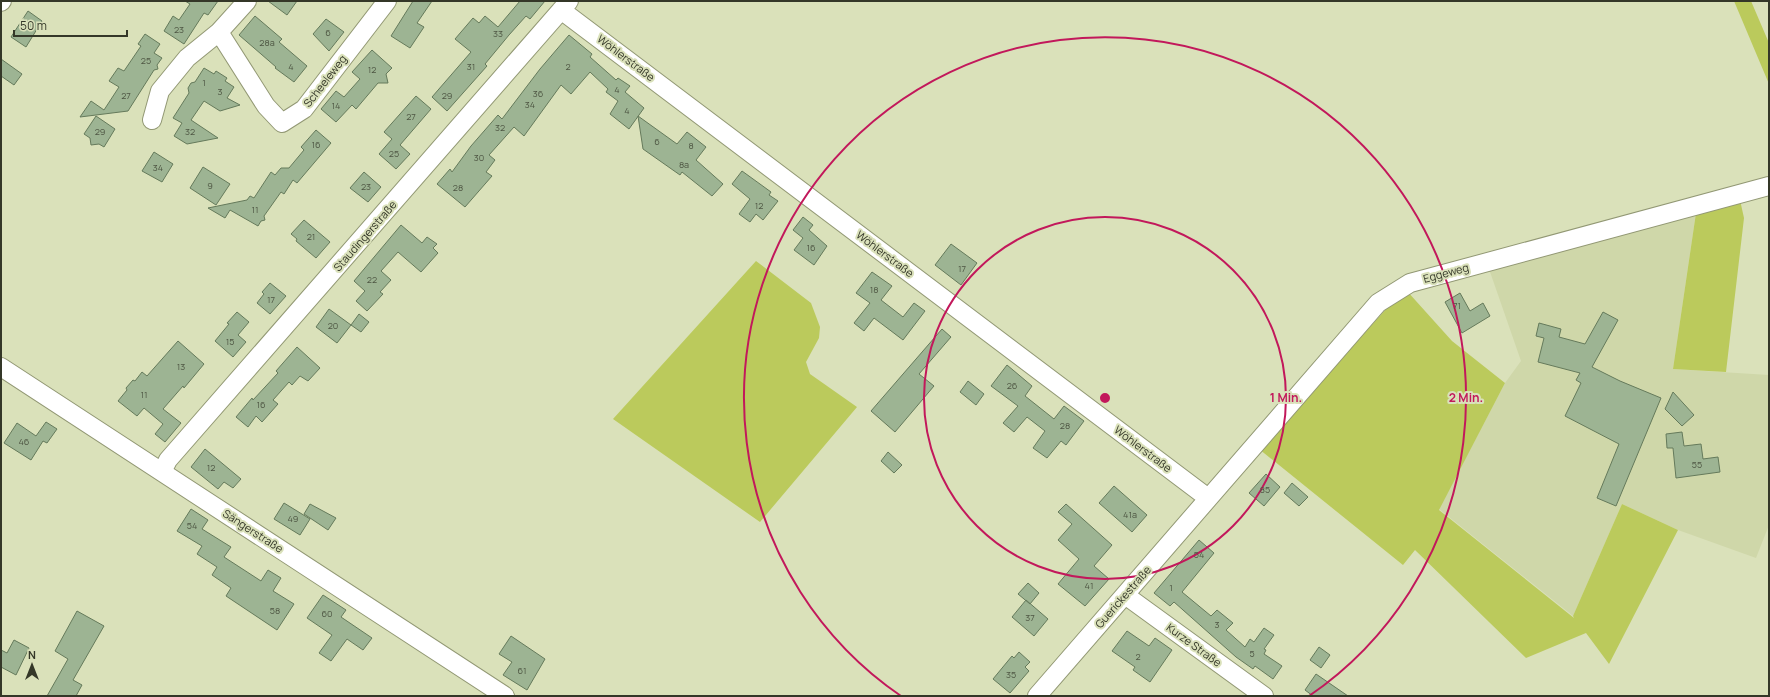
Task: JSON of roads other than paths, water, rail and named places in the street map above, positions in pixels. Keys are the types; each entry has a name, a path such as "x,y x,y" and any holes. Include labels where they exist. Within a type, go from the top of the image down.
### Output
{"street":[{"path":"152,120 160,91 187,58 219,32 248,1"},
{"name":"Scheeleweg","path":"219,32 266,106 282,123 304,109 387,1"},
{"name":"Staudingerstraße","path":"162,472 168,460 565,5"},
{"name":"Wöhlerstraße","path":"565,5 1208,498"},
{"name":"Eggeweg","path":"1208,498 1378,303 1410,283 1769,186"},
{"name":"Sängerstraße","path":"1,367 505,696"},
{"name":"Guerickestraße","path":"1038,696 1208,498"},
{"name":"Kurze Straße","path":"1125,595 1264,696"}]}
